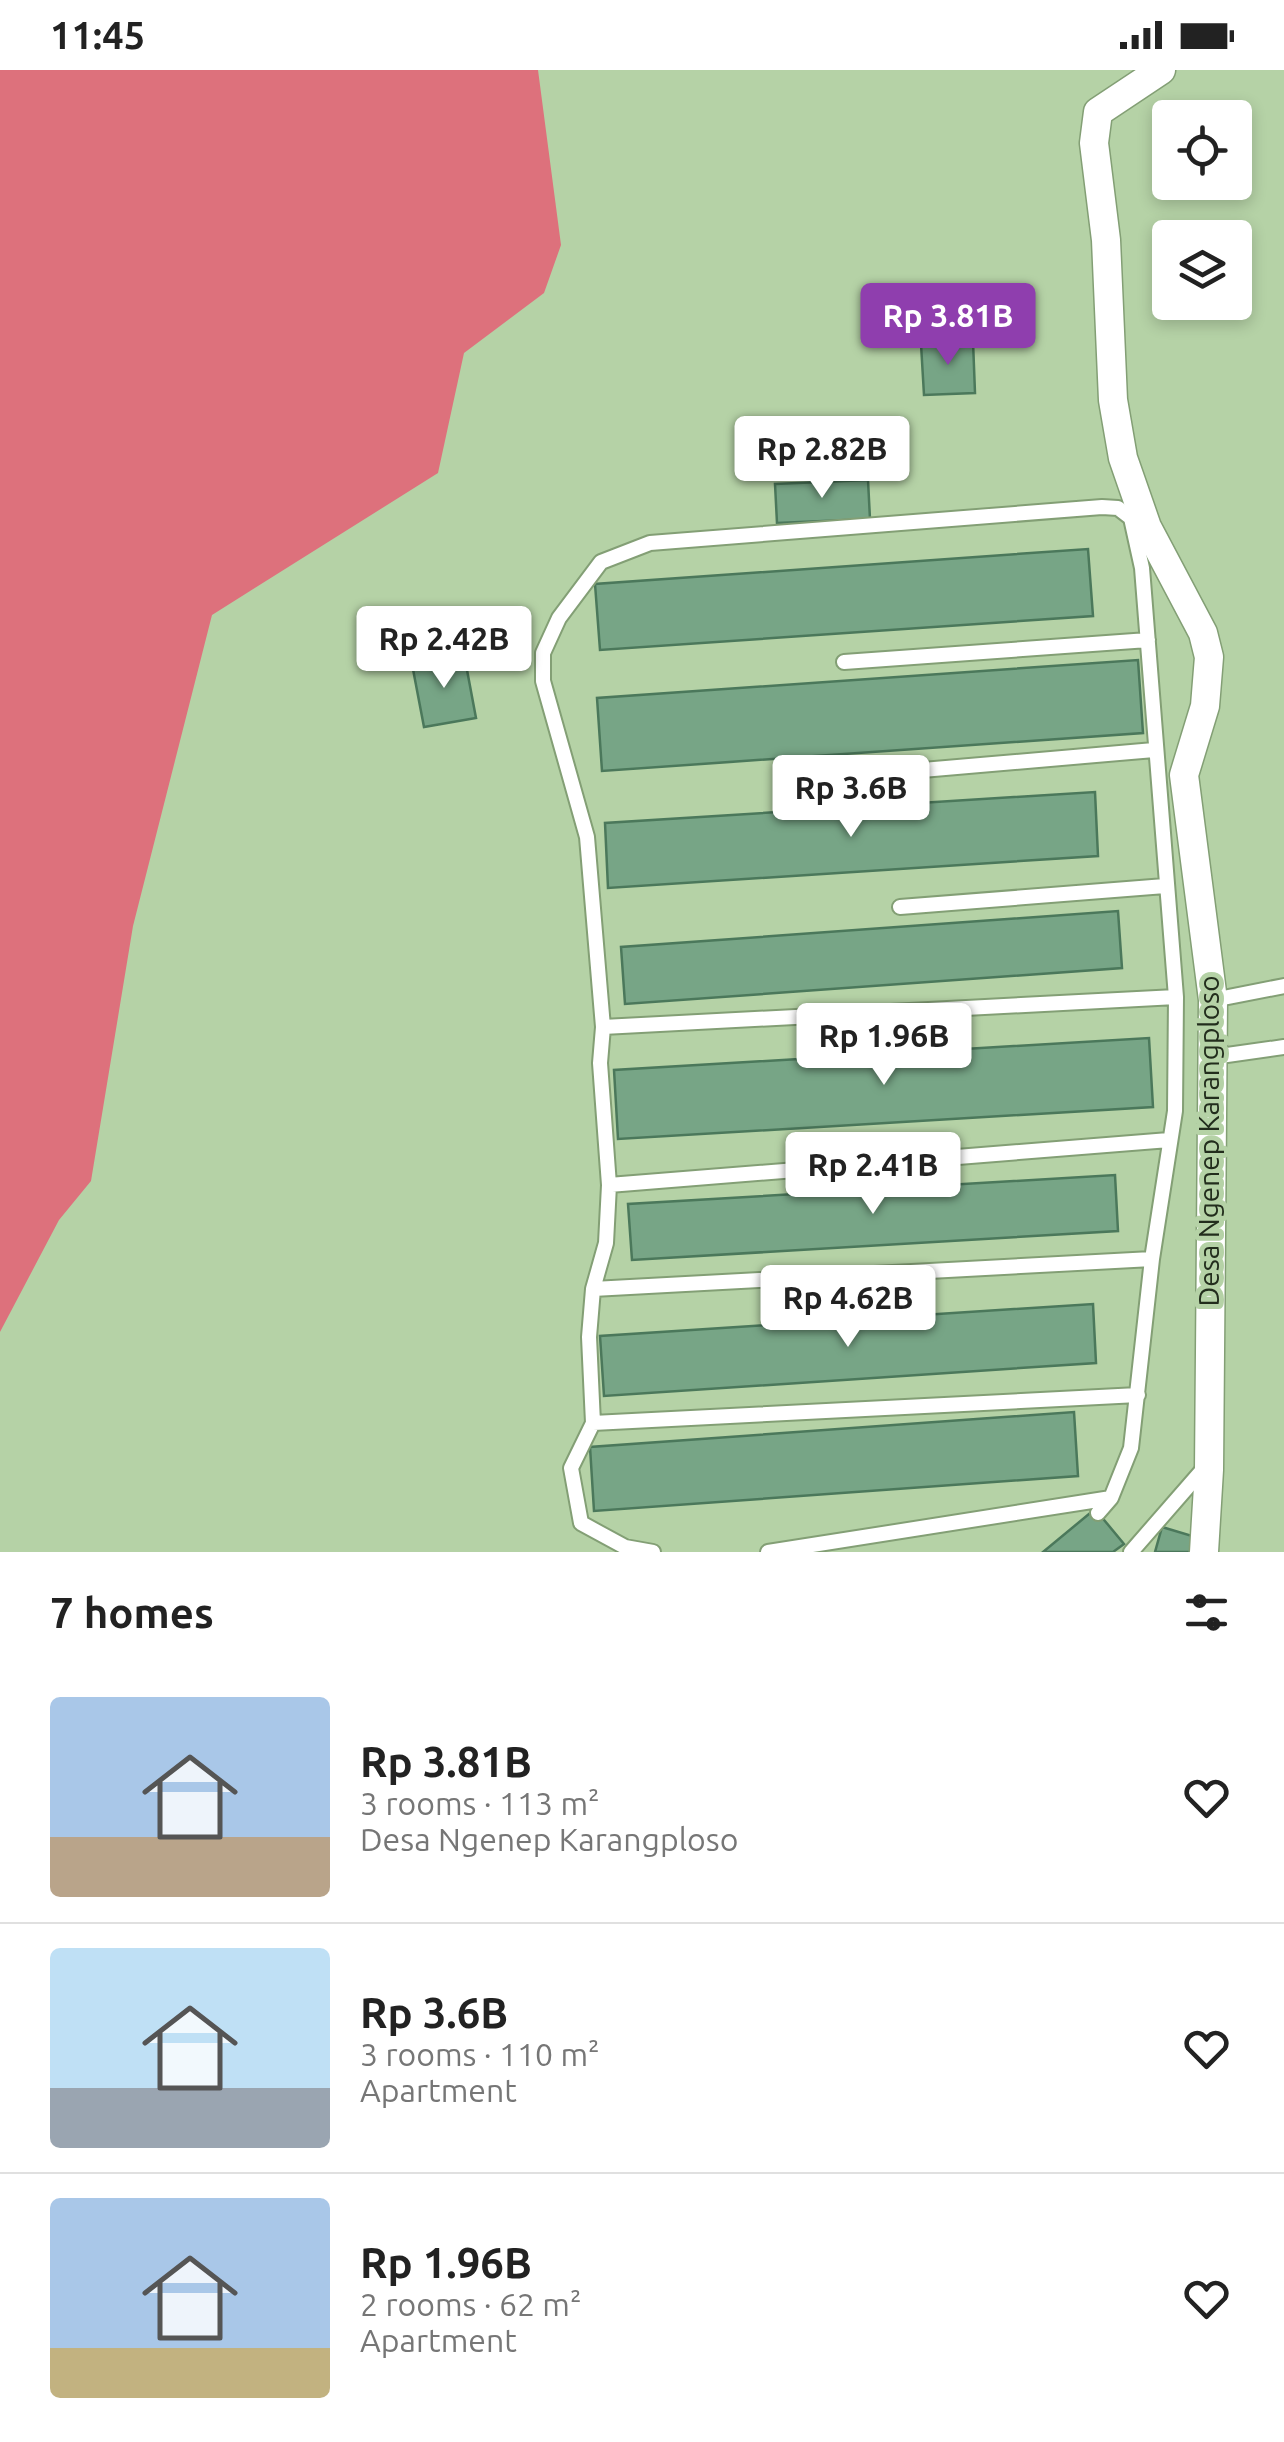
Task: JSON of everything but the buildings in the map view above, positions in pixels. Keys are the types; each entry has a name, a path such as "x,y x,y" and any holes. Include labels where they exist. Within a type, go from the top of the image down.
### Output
{"street":[{"name":"Desa Ngenep Karangploso","path":"1161,70 1098,112 1094,143 1106,240 1113,400 1123,458 1147,526 1203,632 1210,656 1208,691 1187,762 1184,792 1213,1000 1210,1461 1204,1552"}],"lane":[{"path":"653,1552 625,1546 581,1523 570,1468 593,1423 588,1338 593,1288 606,1243 610,1185 600,1064 604,1028 586,837 574,779 543,681 544,653 558,618 600,562 650,543 1118,508 1131,518 1148,640 1176,998 1176,1110 1152,1259 1131,1448 1112,1498 1098,1513"},
{"path":"844,662 1148,640"},
{"path":"876,774 1154,750"},
{"path":"900,907 1165,886"},
{"path":"1213,1000 1284,986"},
{"path":"604,1028 1176,998"},
{"path":"1214,1057 1284,1047"},
{"path":"610,1185 1169,1140"},
{"path":"593,1288 1152,1259"},
{"path":"593,1423 1138,1395"},
{"path":"1131,1552 1210,1461"},
{"path":"768,1552 1112,1498"}],"shaded area":[{"path":"0,70 538,70 561,245 544,293 464,353 438,473 212,615 133,926 91,1181 59,1220 0,1332"}]}
